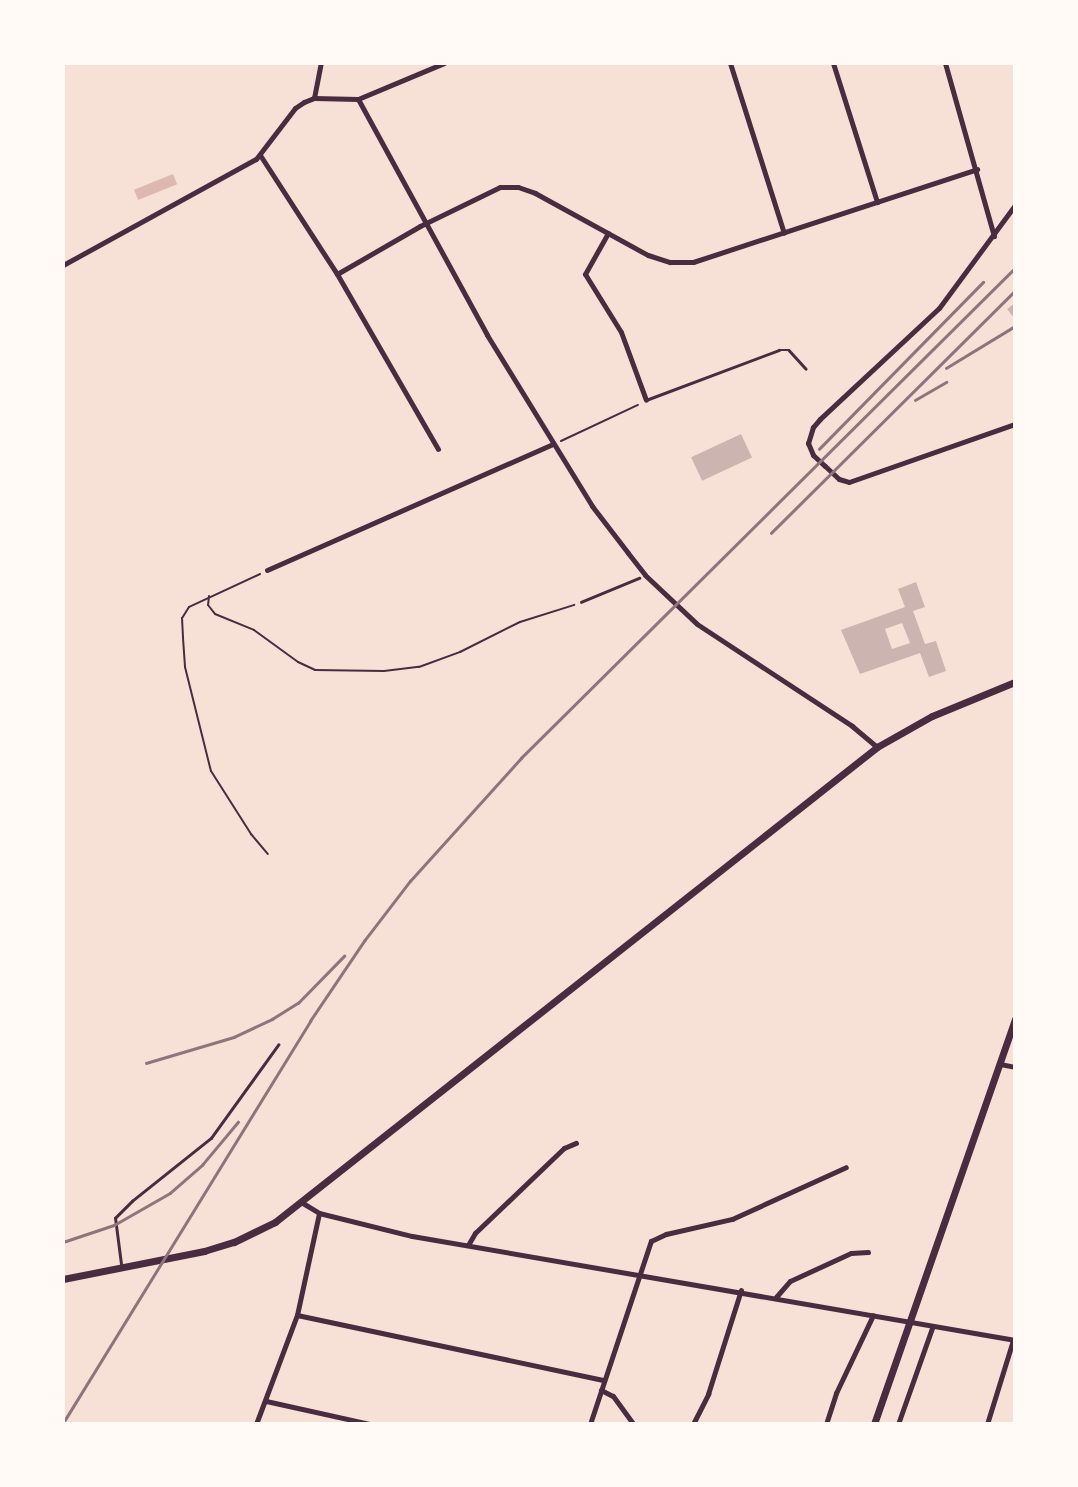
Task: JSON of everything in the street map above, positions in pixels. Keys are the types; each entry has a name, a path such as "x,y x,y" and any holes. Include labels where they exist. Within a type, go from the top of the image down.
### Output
{"street":[{"path":"314,98 321,63"},
{"path":"63,265 260,155 295,108 314,98 358,99 444,63"},
{"path":"730,63 784,233"},
{"path":"833,63 877,202"},
{"path":"945,63 994,236"},
{"path":"358,99 487,335 592,506 658,587 693,621 856,729 877,747"},
{"path":"260,155 337,274 438,449"},
{"path":"337,274 486,191 518,187 648,255 670,262 693,262 977,169"},
{"path":"1015,205 928,320 820,419 810,434 810,450 839,479 849,482 1015,424"},
{"path":"608,233 587,269 587,279 621,332 646,400"},
{"path":"267,570 553,444"},
{"path":"63,1279 234,1242 275,1222 877,747 916,723 1015,682"},
{"path":"874,1424 1015,1019"},
{"path":"1000,1064 1015,1067"},
{"path":"468,1245 475,1233 564,1149 576,1143"},
{"path":"590,1424 647,1247 656,1237 732,1219 846,1167"},
{"path":"301,1202 319,1213 468,1245 741,1290 932,1328 1014,1340 988,1424"},
{"path":"256,1424 298,1315 319,1213"},
{"path":"776,1297 790,1281 852,1252 867,1252"},
{"path":"692,1424 708,1394 741,1290"},
{"path":"298,1315 604,1380"},
{"path":"826,1424 836,1393 873,1315"},
{"path":"898,1424 932,1328"},
{"path":"601,1390 613,1396 633,1424"},
{"path":"266,1401 370,1424"}],"lane":[{"path":"646,400 779,350 789,350 806,369"},
{"path":"581,602 639,578"},
{"path":"122,1268 116,1247 115,1218 132,1200 211,1138 278,1045"}],"path":[{"path":"553,444 646,400"},
{"path":"267,570 189,607 183,618 184,659 211,771 251,834 268,854"},
{"path":"209,596 208,606 215,614 254,630 308,668 384,671 407,670 435,662 520,622 581,602"}],"shaded area":[{"path":"173,174 177,184 138,200 134,190"}],"building":[{"path":"1015,303 1015,319 1007,309"},
{"path":"741,434 752,458 702,481 691,457"},
{"path":"916,582 925,607 913,611 925,644 936,641 946,671 929,677 920,653 860,674 841,630 905,607 898,589","holes":["902,623 910,643 892,649 885,629"]}],"railway":[{"path":"63,1423 310,1021 364,941 410,881 521,758 1015,268"},
{"path":"819,449 983,282"},
{"path":"771,533 1015,291"},
{"path":"946,368 1015,326"},
{"path":"915,400 946,382"},
{"path":"146,1063 234,1037 272,1019 298,1003 344,956"},
{"path":"63,1242 114,1225 170,1193 202,1165 238,1122"}]}
